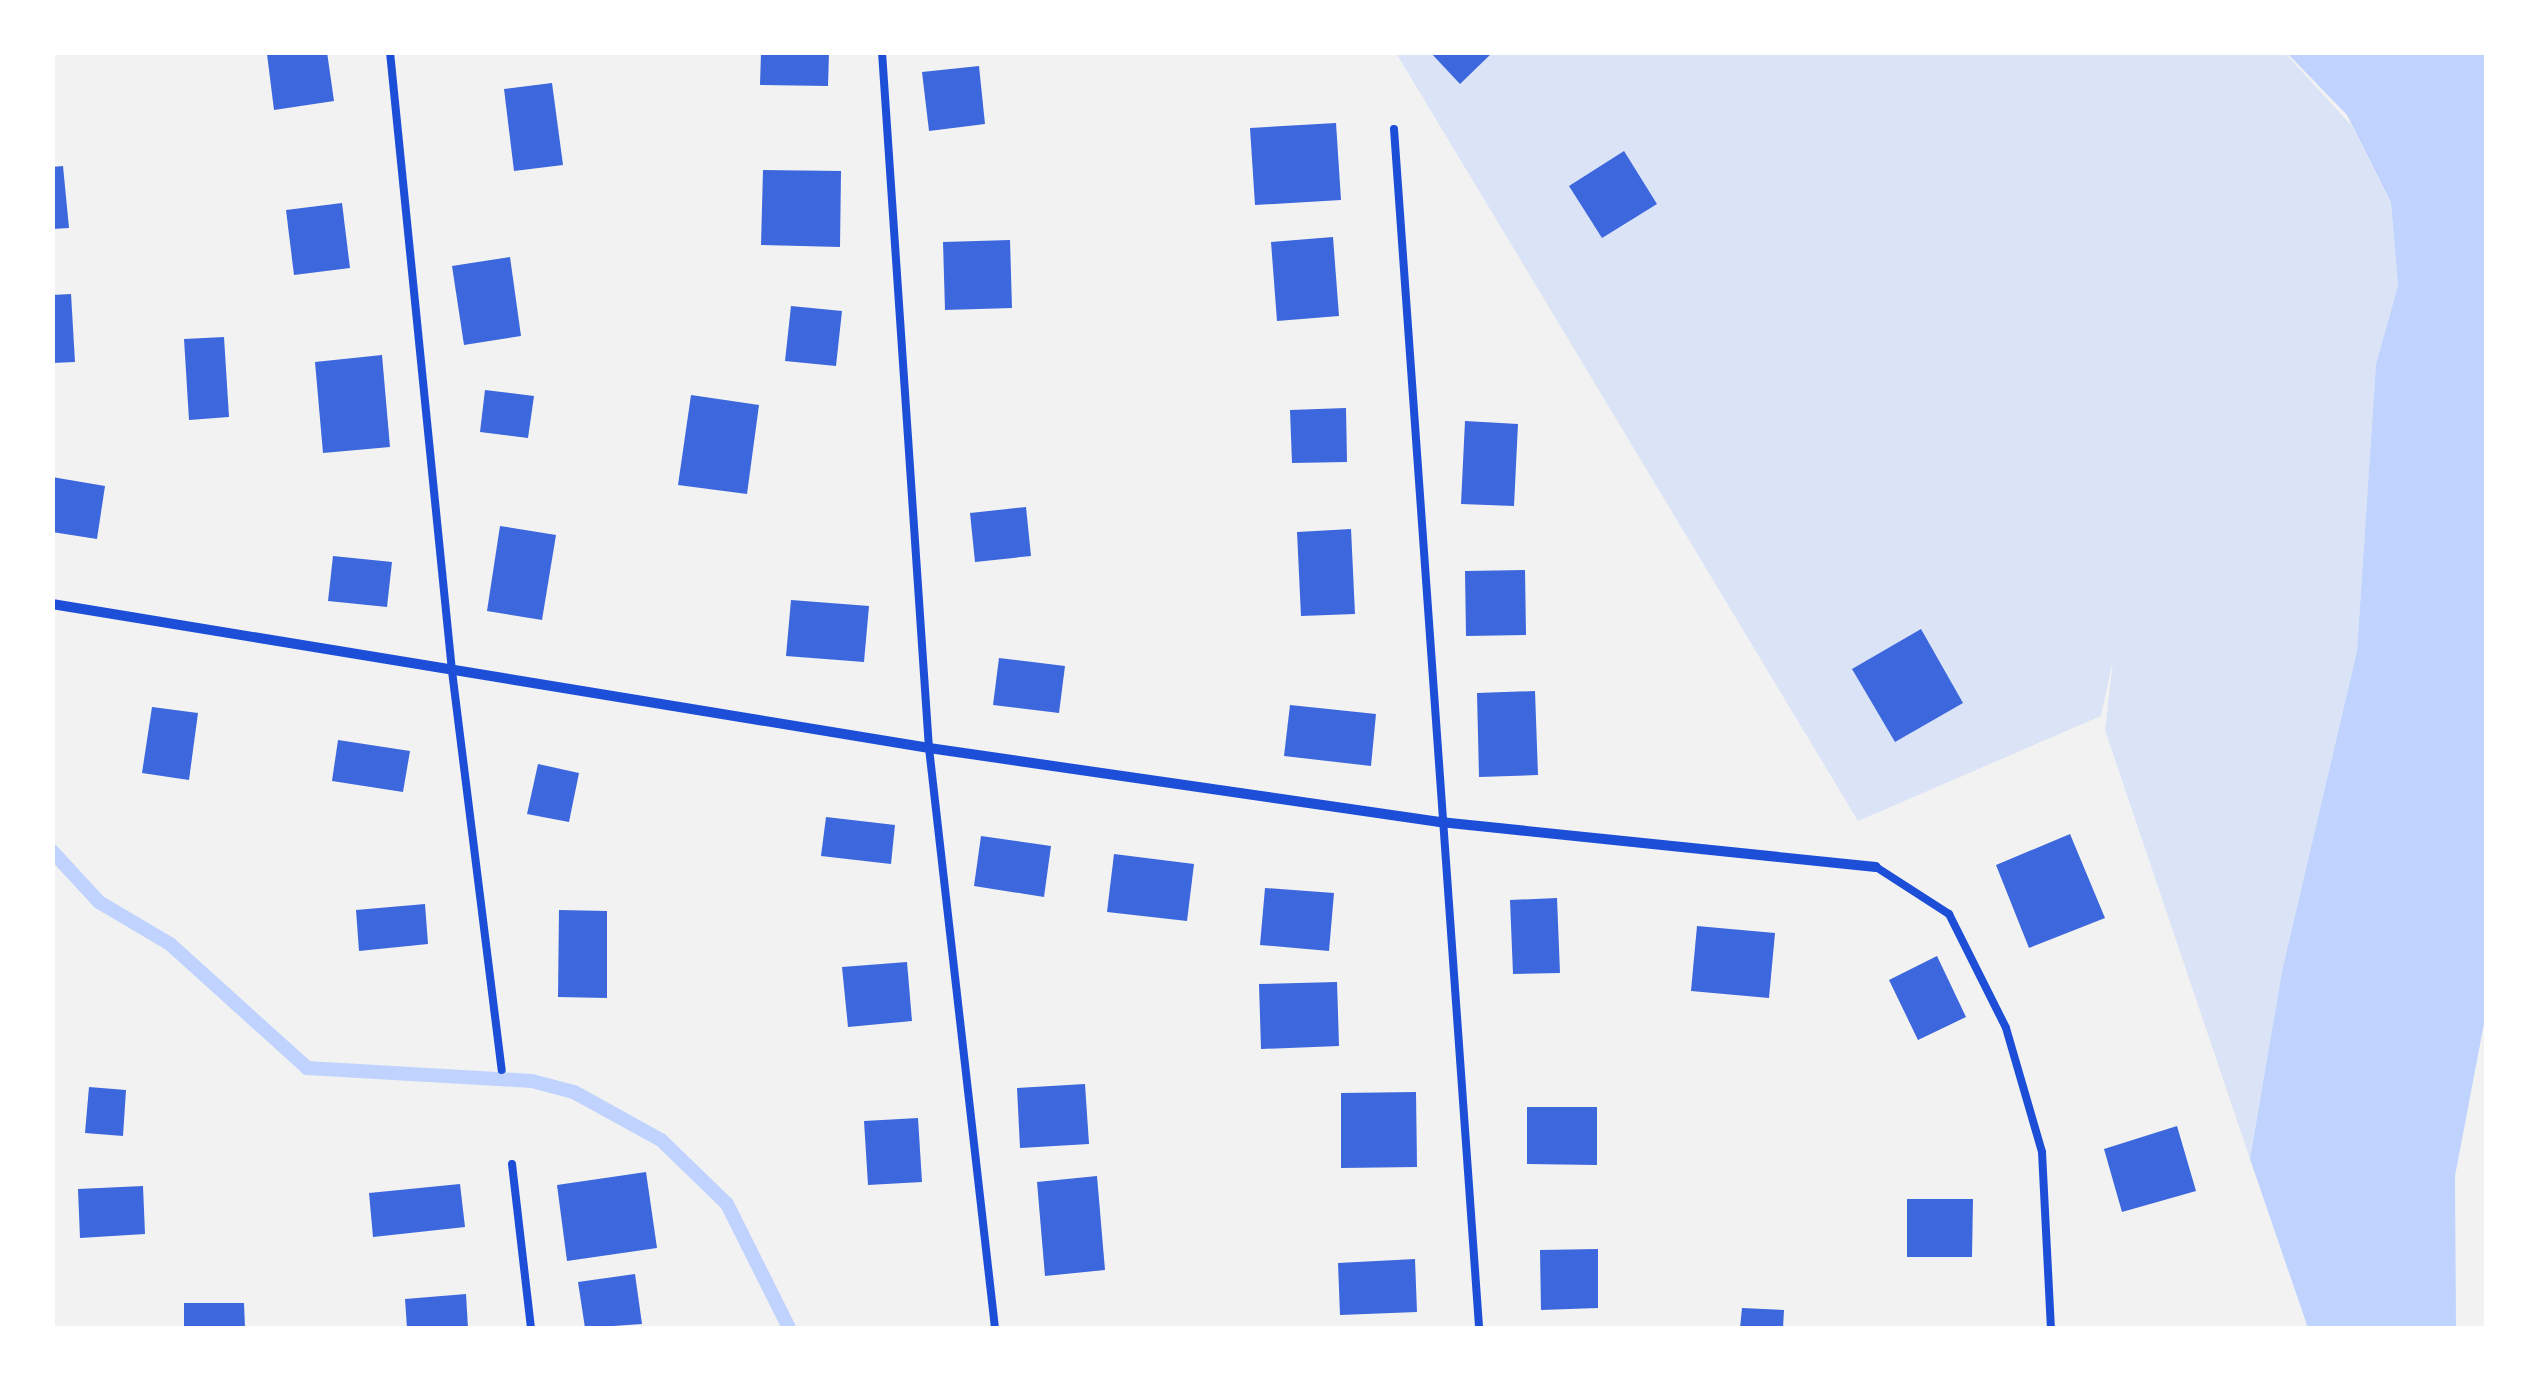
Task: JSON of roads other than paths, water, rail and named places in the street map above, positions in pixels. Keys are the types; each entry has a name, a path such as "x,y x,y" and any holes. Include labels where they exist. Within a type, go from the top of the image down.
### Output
{"street":[{"path":"52,604 929,748 1440,822 1876,867"}],"lane":[{"path":"390,52 452,672 502,1070"},
{"path":"882,52 929,748 995,1328"},
{"path":"1394,129 1440,822 1479,1328"},
{"path":"1876,867 1950,914 2006,1028 2042,1152 2051,1328"},
{"path":"512,1164 530,1328"}],"water":[{"path":"2287,53 2486,53 2486,1013 2455,1176 2456,1328 2308,1328 2250,1159 2282,971 2357,651 2376,364 2398,286 2391,203 2347,115"}],"waterway":[{"path":"52,851 99,902 170,944 307,1068 532,1081 574,1092 661,1140 727,1204 789,1328"}]}
